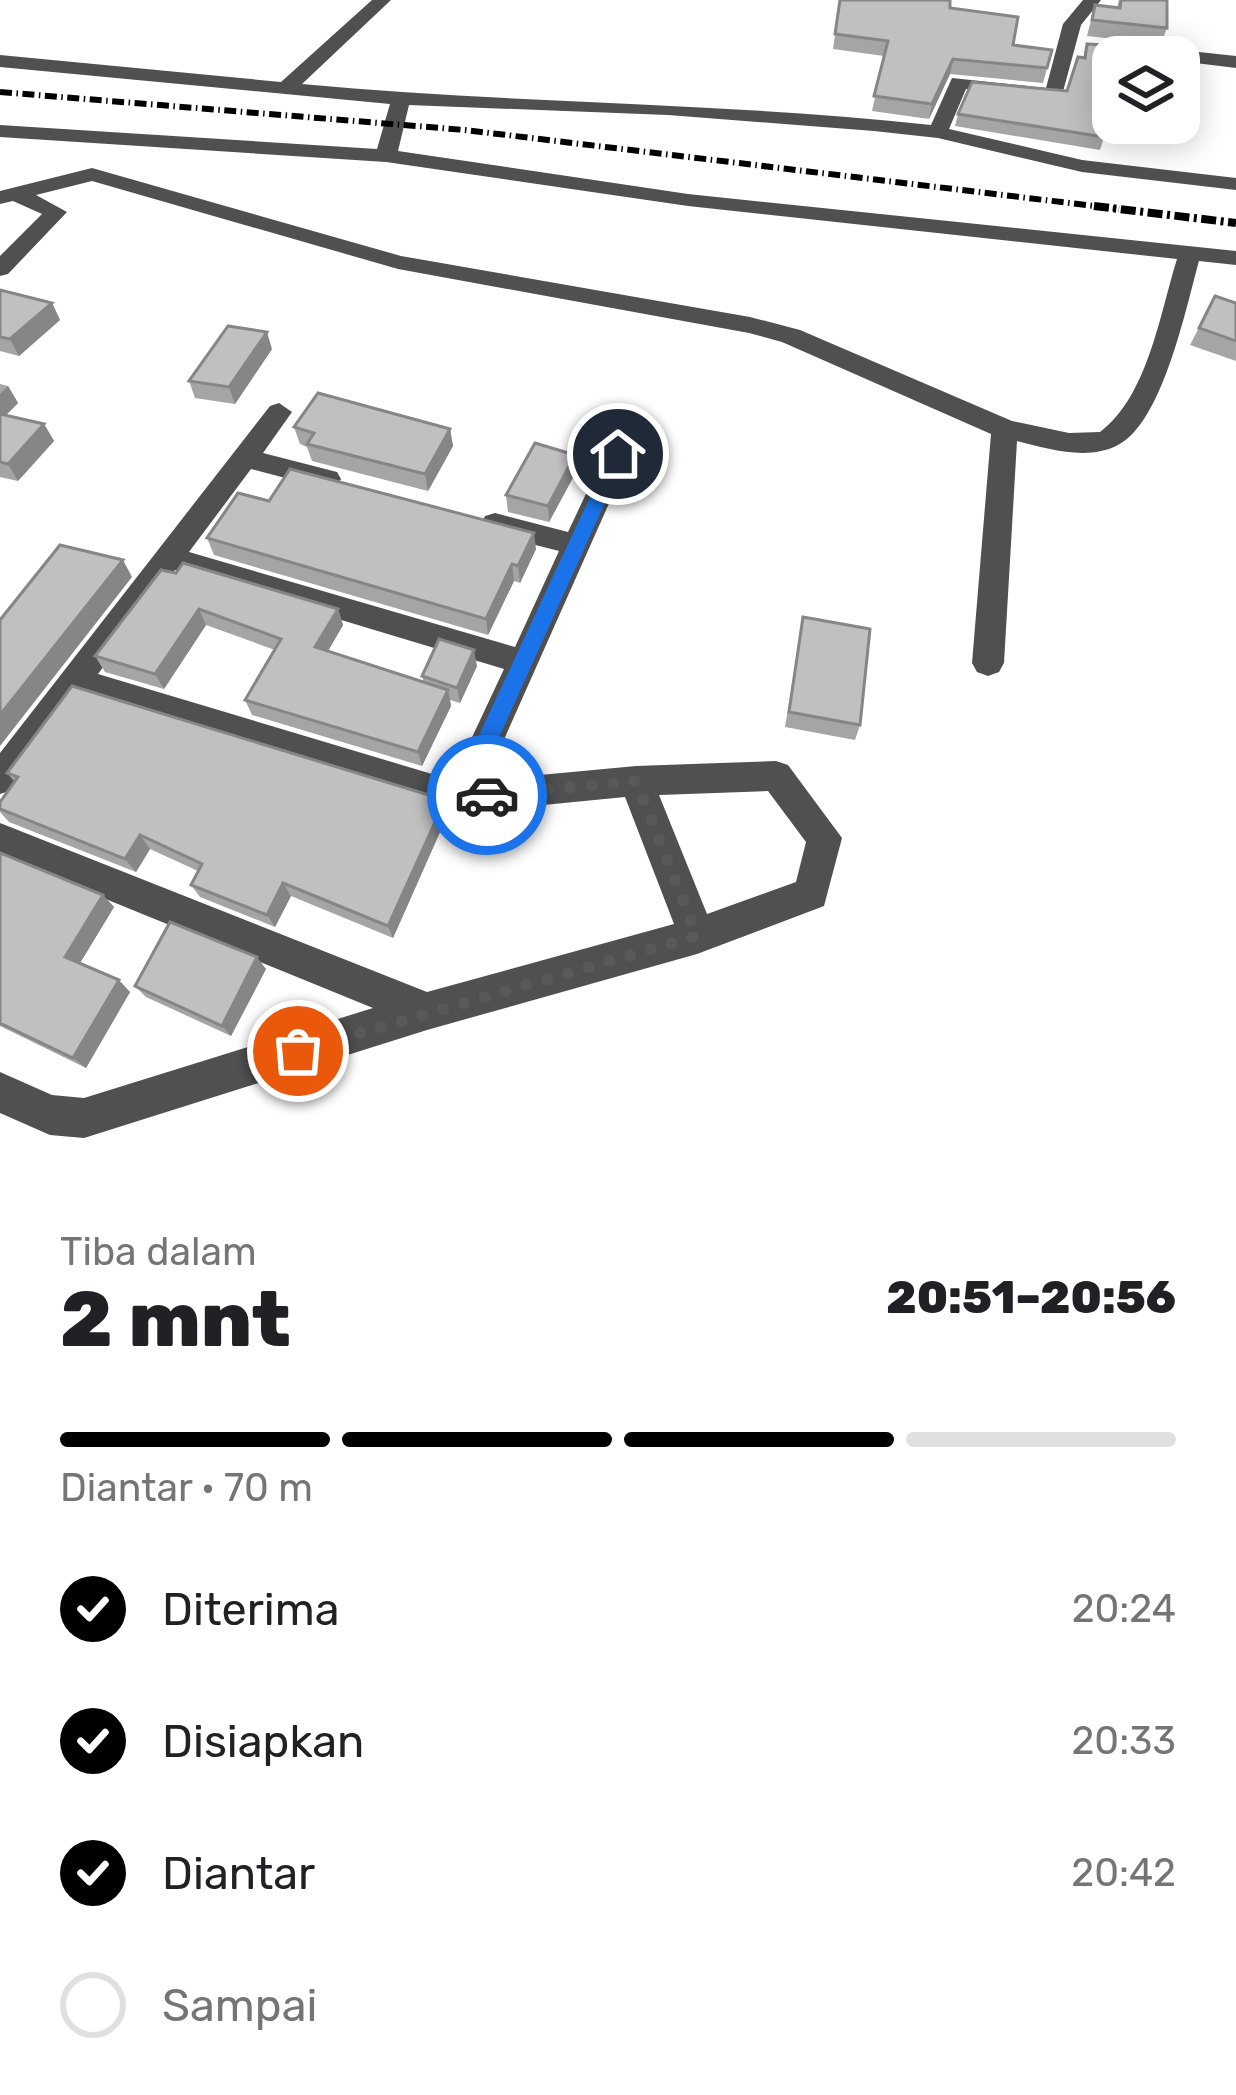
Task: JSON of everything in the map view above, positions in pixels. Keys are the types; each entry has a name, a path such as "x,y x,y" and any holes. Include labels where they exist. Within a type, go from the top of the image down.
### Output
{"street":[{"path":"287,87 382,0"},
{"path":"938,132 959,82 1054,95 1075,45 1082,3"},
{"path":"1200,58 1236,62"},
{"path":"0,61 401,100 668,109 938,132 1082,166 1236,184"},
{"path":"386,156 401,100"},
{"path":"0,130 386,156 688,200 1236,258"},
{"path":"10,197 92,174 398,262 750,325 791,337 1006,429 1065,442 1092,443 1114,437 1128,422 1162,343 1190,252"},
{"path":"0,269 56,212 10,197"},
{"path":"0,779 279,412"},
{"path":"988,664 1006,429"},
{"path":"460,798 618,454"},
{"path":"246,458 356,487"},
{"path":"466,516 576,545"},
{"path":"168,556 523,662"},
{"path":"0,1092 50,1115 84,1118 427,1011 697,936 811,894 824,838 776,776 636,781 460,798 75,681"},
{"path":"636,781 697,936"},
{"path":"0,839 427,1011"}],"building":[{"path":"840,0 950,0 950,8 1018,17 1013,45 1052,50 1047,68 953,59 932,104 874,96 888,41 835,34"},
{"path":"1121,0 1167,0 1167,28 1092,20 1095,5 1120,8"},
{"path":"1087,44 1092,44 1092,135 958,114 972,82 1067,91 1078,57 1085,58"},
{"path":"0,290 52,303 10,339 0,337"},
{"path":"1215,296 1236,303 1236,341 1199,328"},
{"path":"228,326 267,332 229,387 189,381"},
{"path":"318,393 450,429 425,474 307,444 314,433 294,427"},
{"path":"0,414 44,424 8,464 0,462"},
{"path":"535,443 575,455 548,506 506,495"},
{"path":"290,469 534,533 518,566 512,564 486,619 207,538 238,493 269,501"},
{"path":"60,545 123,560 0,715 0,620"},
{"path":"183,563 338,609 315,647 448,690 418,752 245,700 281,639 199,609 155,674 95,656 161,570 176,573"},
{"path":"803,617 870,629 860,725 789,712"},
{"path":"439,639 474,650 457,688 422,676"},
{"path":"72,686 445,800 388,926 283,883 267,915 191,885 202,864 140,835 125,859 0,809 18,777 7,773"},
{"path":"0,853 103,895 65,957 119,980 73,1058 0,1023"},
{"path":"170,922 257,957 222,1026 135,986"}],"railway":[{"path":"0,92 465,130 1112,208"},
{"path":"1094,206 1112,208"},
{"path":"1112,208 1236,223"},
{"path":"1112,208 1119,209"}],"way so far":[{"path":"298,1051 697,936 636,781 487,795"}],"route":[{"path":"487,795 460,798 618,454"}]}
